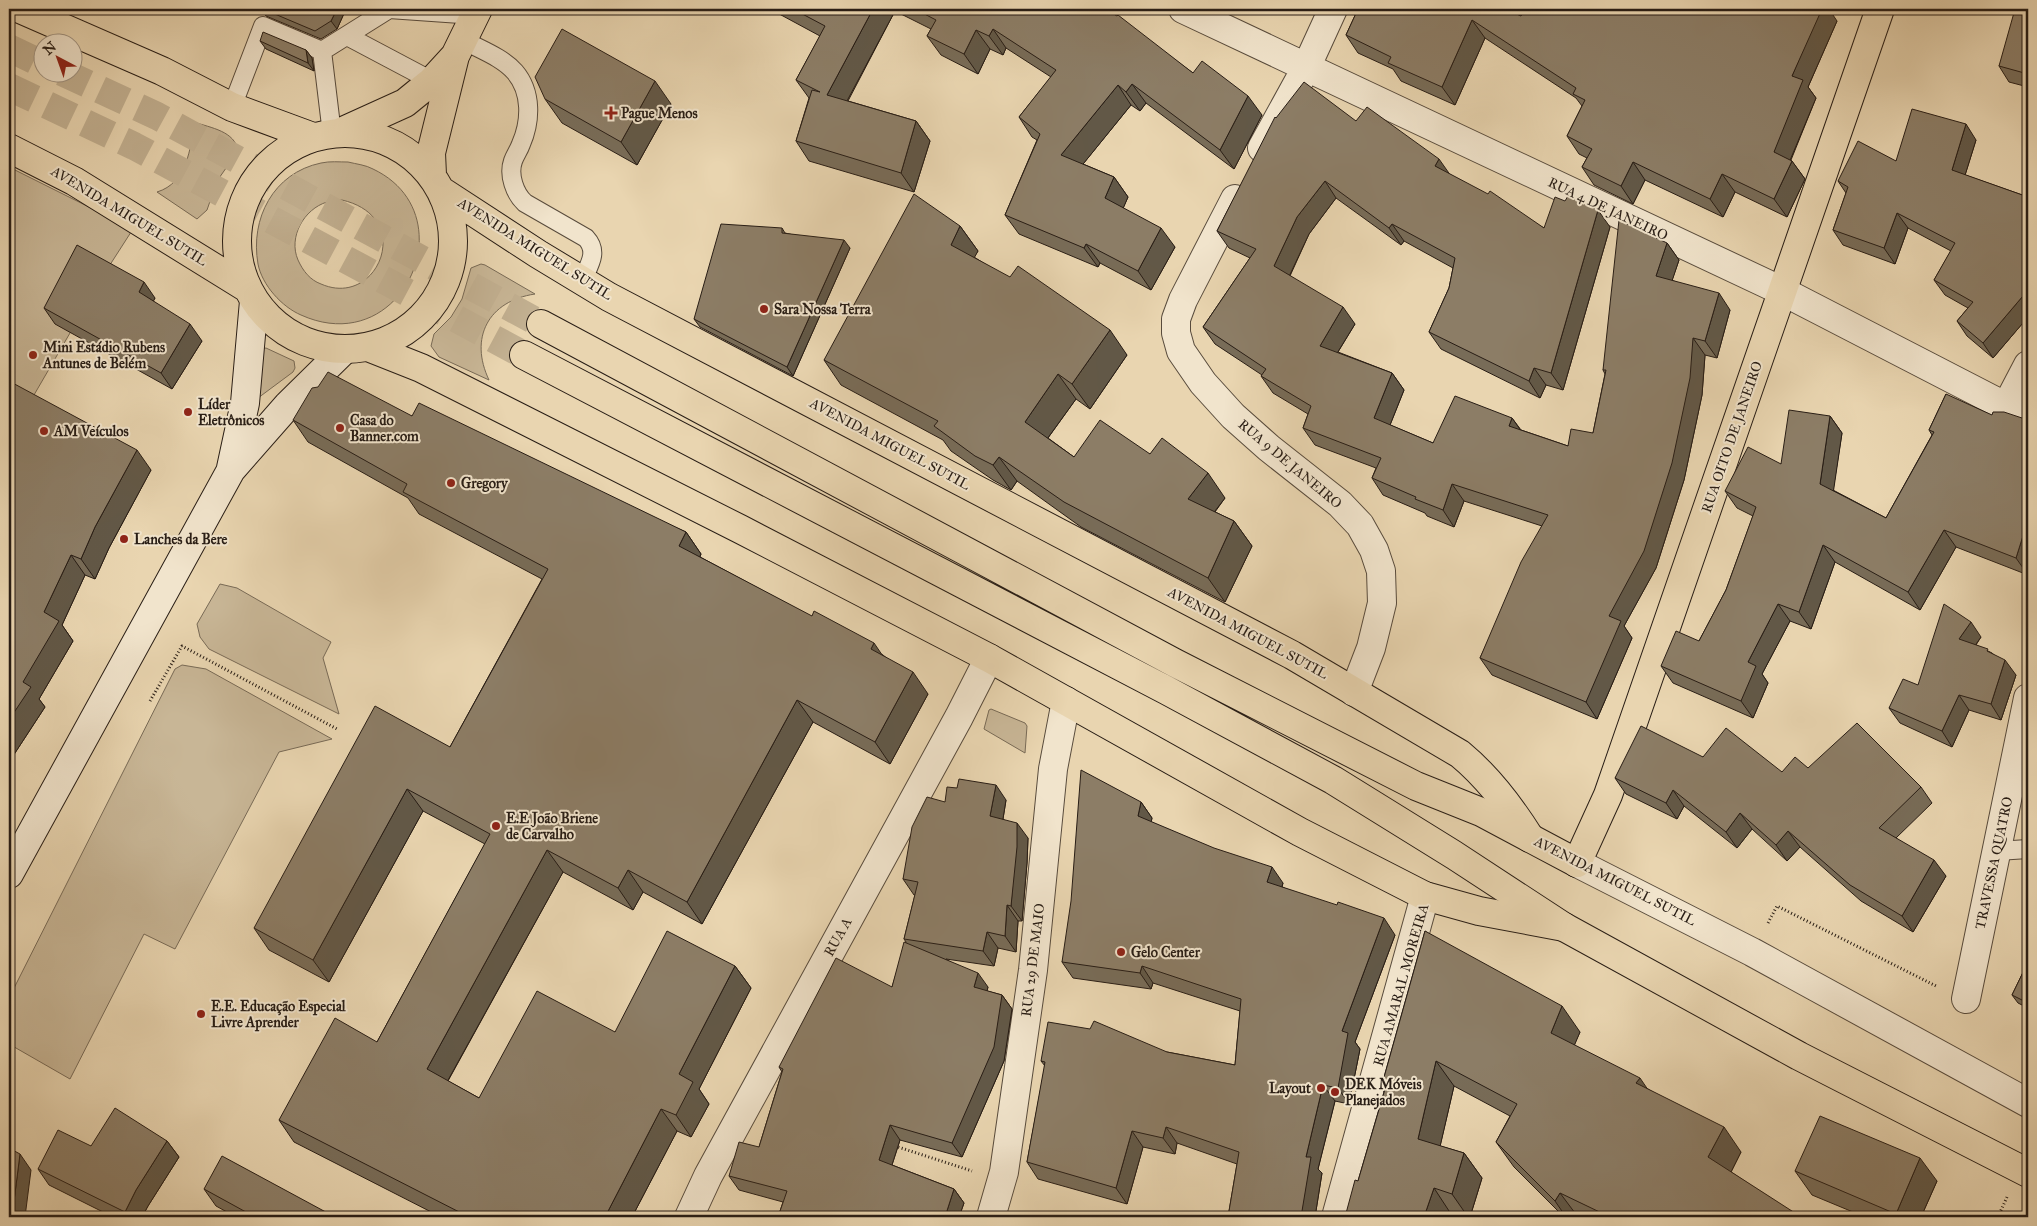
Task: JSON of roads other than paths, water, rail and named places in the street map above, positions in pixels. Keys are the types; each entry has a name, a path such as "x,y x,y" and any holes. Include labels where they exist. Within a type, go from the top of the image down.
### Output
{"main road":[{"path":"20,9 162,71 232,107 328,134 371,135 397,145 419,161 437,183"},
{"name":"RUA OITO DE JANEIRO","path":"1577,863 1608,795 1880,9"},
{"path":"357,348 392,338 409,328 423,315 444,284 454,248 450,213 437,183 431,153 459,48 477,12"},
{"path":"459,48 432,81 405,103 284,152 259,174 243,204 236,239 239,264 250,295 273,323 298,339 321,347 357,348 421,368 740,529 988,658 1300,832 1425,896 1479,911 1564,927"},
{"name":"AVENIDA MIGUEL SUTIL","path":"9,148 74,181 250,295"},
{"name":"AVENIDA MIGUEL SUTIL","path":"437,183 582,281 1292,655 1467,759 1479,769 1496,789 1530,838 1577,863"},
{"path":"541,324 1175,663 1416,786 1481,812 1530,838"},
{"path":"524,355 1175,695 1333,780 1454,855 1564,927 1800,1056 2028,1173"}],"street":[{"name":"RUA 4 DE JANEIRO","path":"1183,9 1782,291 2017,413"},
{"name":"RUA 9 DE JANEIRO","path":"1333,9 1306,68 1183,300 1176,319 1176,333 1181,351 1192,369 1233,416 1269,448 1340,504 1360,525 1374,550 1381,571 1382,603 1371,648 1354,692"},
{"path":"231,470 245,404 250,295"},
{"path":"12,860 231,470 288,405 357,348"},
{"path":"2017,413 2028,365"},
{"name":"RUA A","path":"689,1217 712,1168 959,716 988,658"},
{"name":"TRAVESSA QUATRO","path":"1966,999 2028,698"},
{"name":"RUA 29 DE MAIO","path":"991,1217 1002,1180 1033,970 1053,769 1066,701"},
{"name":"AVENIDA MIGUEL SUTIL","path":"1577,863 1752,952 2028,1103"},
{"name":"RUA AMARAL MOREIRA","path":"1336,1217 1425,896"}],"lane":[{"path":"322,51 389,9 477,12"},
{"path":"232,107 263,26 322,51"},
{"path":"347,36 432,81"},
{"path":"459,48 508,65 516,72 523,84 529,102 528,119 522,143 512,163 514,188 519,198 525,203 586,238 592,245 594,250 582,281"},
{"path":"322,51 328,134"},
{"path":"1997,851 2028,849"}],"tunnel":[{"path":"9,48 32,59"},
{"path":"82,81 157,116 541,324"},
{"path":"9,87 134,146 524,355"}],"place":[{"name":"Pague Menos","path":"611,113"},
{"name":"Sara Nossa Terra","path":"764,309"},
{"name":"Mini Estádio Rubens Antunes de Belém","path":"33,355"},
{"name":"Líder Eletrônicos","path":"188,412"},
{"name":"Casa do Banner.com","path":"340,428"},
{"name":"AM Veículos","path":"44,431"},
{"name":"Gregory","path":"451,483"},
{"name":"Lanches da Bere","path":"124,539"},
{"name":"E.E João Briene de Carvalho","path":"496,826"},
{"name":"Gelo Center","path":"1121,952"},
{"name":"E.E. Educação Especial Livre Aprender","path":"201,1014"},
{"name":"Layout","path":"1321,1088"},
{"name":"DEK Móveis Planejados","path":"1335,1092"}]}
